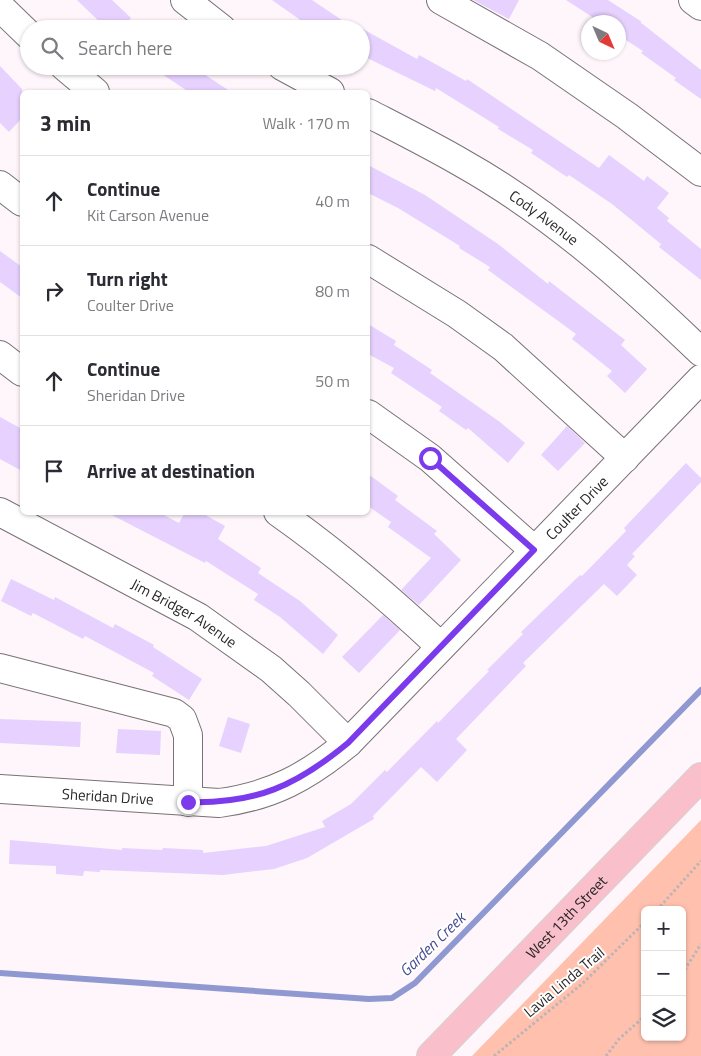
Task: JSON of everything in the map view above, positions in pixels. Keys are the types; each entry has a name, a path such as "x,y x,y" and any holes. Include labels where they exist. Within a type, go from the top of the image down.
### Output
{"main road":[{"name":"West 13th Street","path":"431,1056 701,777"}],"street":[{"path":"185,0 211,20"},
{"path":"441,0 540,56 627,116 701,172"},
{"path":"693,0 701,6"},
{"path":"0,7 20,26"},
{"path":"75,75 93,90"},
{"path":"299,75 326,90"},
{"name":"Cody Avenue","path":"370,114 463,163 527,204 630,284 701,352"},
{"path":"0,185 20,200"},
{"path":"370,260 457,314 503,347 625,458"},
{"path":"0,356 20,371"},
{"name":"Coulter Drive","path":"348,743 701,379"},
{"path":"370,415 430,458 534,550"},
{"name":"Jim Bridger Avenue","path":"0,512 205,622 271,670 300,694 348,743"},
{"path":"282,515 315,538 390,598 440,646"},
{"path":"0,668 174,713 182,719 188,735 188,802"},
{"name":"Sheridan Drive","path":"0,790 188,802 219,803 243,800 275,790 300,778 323,764 348,743"}],"path":[{"path":"661,906 701,861"},
{"name":"Lavia Linda Trail","path":"494,1056 583,983 641,926"},
{"path":"686,968 701,944"},
{"path":"606,1056 619,1039 641,1020"}],"shaded area":[{"path":"701,820 701,1056 472,1056"}],"building":[{"path":"77,0 112,0 131,18 129,20 98,20"},
{"path":"272,0 312,0 342,20 300,20"},
{"path":"473,0 519,0 509,19"},
{"path":"566,0 608,0 642,22 640,22 701,70 701,99 641,53 643,51 626,40 626,15 589,15"},
{"path":"370,33 417,59 419,55 466,81 467,79 599,168 609,155 644,181 647,176 669,193 657,208 669,218 667,221 701,249 701,280 659,247 661,244 612,204 569,175 567,177 531,153 533,150 498,129 499,127 436,88 435,91 370,59"},
{"path":"0,66 22,90 20,90 20,120 9,132 0,123"},
{"path":"164,75 206,75 228,90 186,90"},
{"path":"370,166 425,195 498,244 548,284 549,281 625,340 621,345 647,369 625,393 607,376 612,371 572,339 576,334 488,270 490,267 398,208 370,194"},
{"path":"0,251 20,266 20,297 0,282"},
{"path":"370,325 396,341 394,345 432,370 430,373 500,422 525,443 508,463 468,428 466,430 439,411 442,407 391,373 394,368 370,355"},
{"path":"0,417 20,428 20,470 0,459"},
{"path":"567,426 585,443 558,471 541,455"},
{"path":"686,463 701,478 701,482 632,554 635,556 627,565 637,575 617,596 604,584 523,663 526,666 456,739 467,750 437,782 421,767 373,816 374,819 307,858 274,869 223,875 100,870 100,872 84,871 83,876 56,874 56,866 9,864 10,840 122,850 122,848 162,850 163,848 203,850 203,853 266,846 325,827 322,821 351,804 385,770 387,772 437,721 438,723 523,634 521,632 580,575 582,576 626,531 624,528"},
{"path":"370,475 398,496 395,500 437,531 434,534 461,560 419,605 401,590 431,558 388,527 391,522 370,507"},
{"path":"112,515 164,515 179,523 183,515 205,515 225,526 218,539 261,568 258,573 300,601 338,635 323,654 280,617 254,600 258,594 206,561 205,563"},
{"path":"11,579 54,600 55,597 113,628 115,624 154,645 153,647 202,679 189,700 152,676 154,673 85,636 83,639 33,613 31,616 1,601"},
{"path":"383,615 400,630 359,673 342,657"},
{"path":"228,717 250,724 241,753 219,746"},
{"path":"0,719 81,722 80,747 0,743"},
{"path":"118,729 161,731 160,755 116,753"}],"waterway":[{"name":"Garden Creek","path":"0,973 369,999 392,998 415,983 701,690"}],"route":[{"path":"188,802 219,803 243,800 275,790 323,764 348,743 534,550 430,458"}]}
